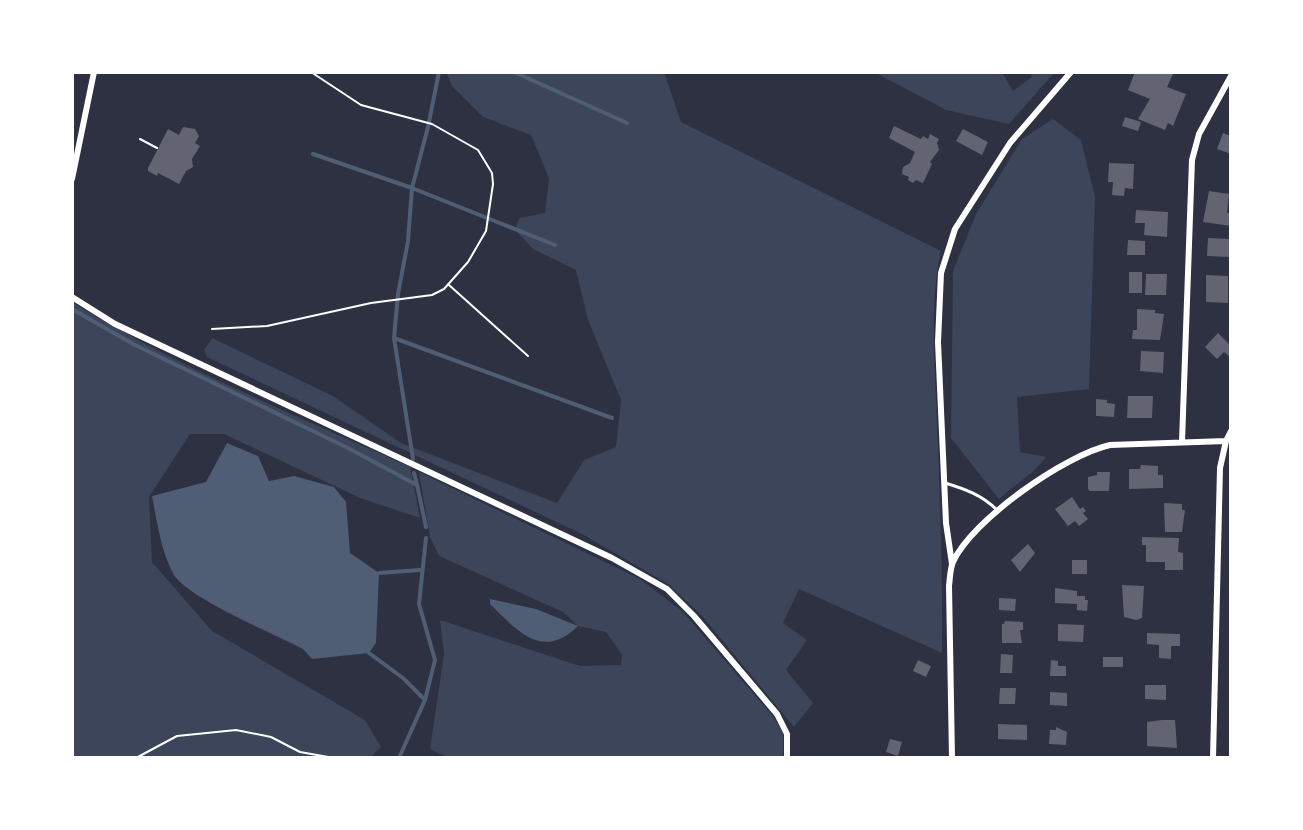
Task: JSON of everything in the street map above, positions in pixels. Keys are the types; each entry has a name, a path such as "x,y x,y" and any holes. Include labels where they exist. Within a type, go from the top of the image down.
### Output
{"street":[{"path":"72,179 94,72"},
{"path":"952,758 949,586 952,564 946,523 938,342 941,273 955,229 1010,143 1071,72"},
{"path":"1182,442 1192,160 1199,134 1231,76"},
{"path":"72,297 115,324 655,581 694,616 777,714 787,734 787,758"},
{"path":"1213,758 1220,468 1231,431"},
{"path":"952,564 966,542 999,512 1039,479 1087,451 1110,445 1226,441"}],"lane":[{"path":"945,483 987,500 999,512"}],"path":[{"path":"238,73 246,72"},
{"path":"212,329 267,326 432,295 449,285 476,251 487,224 492,173 484,157 470,144 432,124 361,105 311,72"},
{"path":"140,139 157,148"},
{"path":"449,285 528,356"},
{"path":"136,758 177,736 236,730 271,737 300,752 334,758"},
{"path":"354,758 363,758"}],"shaded area":[{"path":"446,72 664,72 681,122 941,251 935,292 934,335 942,653 799,589 783,623 807,640 786,670 813,703 794,727 702,616 668,584 582,534 207,357 204,350 212,338 333,396 401,443 557,503 584,460 616,447 621,400 588,320 576,270 533,249 516,231 520,218 545,213 549,178 531,135 483,117 452,86"},
{"path":"874,72 1002,72 1013,91 1032,77 1030,72 1055,72 1009,124 946,110"},
{"path":"1053,119 1081,140 1095,197 1089,389 1017,397 1020,452 1046,457 999,499 951,438 953,271 976,214 1022,139"},
{"path":"72,302 195,370 410,467 420,518 360,498 224,434 190,434 149,497 152,562 212,631 365,720 381,747 370,758 72,758"},
{"path":"227,443 258,456 269,481 294,476 334,487 346,502 350,553 379,573 376,643 369,653 312,659 303,649 196,594 174,575 163,547 152,496 206,482"},
{"path":"419,472 640,579 682,611 772,715 783,733 783,758 449,758 430,749 444,654 440,620 580,666 621,665 622,655 606,632 578,626 563,612 439,556 430,537"},
{"path":"490,599 536,609 578,626 565,636 542,642 510,624 490,604"}],"building":[{"path":"1135,72 1173,74 1167,87 1186,94 1173,126 1168,123 1165,130 1138,119 1150,99 1128,90"},
{"path":"1125,117 1141,122 1138,131 1122,126"},
{"path":"894,126 921,139 923,136 928,139 930,134 939,139 939,150 930,162 932,164 923,183 916,180 913,183 902,174 903,167 910,163 915,152 889,138"},
{"path":"183,127 195,129 199,136 195,143 200,146 192,159 193,167 186,171 179,184 158,173 157,176 148,168 168,129 179,135"},
{"path":"963,129 988,142 982,155 956,141"},
{"path":"1223,133 1231,136 1231,154 1217,149"},
{"path":"1109,163 1134,164 1133,189 1125,188 1124,196 1112,195 1113,182 1108,182"},
{"path":"1209,191 1229,194 1227,213 1231,213 1231,226 1203,222"},
{"path":"1136,210 1168,212 1167,237 1144,235 1145,223 1135,223"},
{"path":"1208,238 1230,239 1229,257 1207,256"},
{"path":"1128,240 1145,241 1145,255 1127,255"},
{"path":"1129,272 1142,272 1142,293 1129,293"},
{"path":"1146,274 1167,274 1166,295 1145,295"},
{"path":"1206,275 1228,276 1228,303 1206,302"},
{"path":"1137,309 1164,314 1160,340 1132,339 1133,330 1137,330"},
{"path":"1218,333 1231,346 1231,358 1224,352 1217,359 1205,347"},
{"path":"1141,351 1164,352 1163,373 1140,371"},
{"path":"1128,396 1153,396 1152,418 1127,418"},
{"path":"1096,399 1115,404 1114,417 1096,416"},
{"path":"1141,465 1158,466 1158,475 1163,475 1163,488 1129,489 1129,469 1140,469"},
{"path":"1097,472 1110,472 1109,491 1088,489 1088,477 1097,475"},
{"path":"1072,497 1080,509 1083,507 1086,511 1083,513 1088,519 1079,526 1075,521 1068,526 1055,509"},
{"path":"1164,503 1182,504 1182,510 1185,510 1182,532 1165,532"},
{"path":"1142,537 1179,538 1178,552 1183,553 1183,570 1165,570 1165,562 1146,562 1146,545 1142,545"},
{"path":"1028,544 1035,553 1020,572 1011,560"},
{"path":"1072,560 1087,560 1087,574 1072,574"},
{"path":"1122,585 1144,586 1142,618 1124,617"},
{"path":"1055,588 1077,591 1077,596 1085,596 1088,600 1087,611 1077,610 1077,604 1055,603"},
{"path":"999,598 1016,599 1015,611 999,610"},
{"path":"1005,621 1023,622 1023,630 1020,630 1022,643 1002,643 1002,624"},
{"path":"1058,624 1084,625 1083,642 1058,641"},
{"path":"1147,633 1180,634 1180,646 1171,646 1171,659 1159,658 1159,645 1147,644"},
{"path":"1001,654 1013,655 1012,673 1000,673"},
{"path":"1103,657 1123,657 1123,667 1103,667"},
{"path":"918,660 931,666 926,677 913,671"},
{"path":"1051,660 1058,661 1058,666 1066,666 1066,676 1050,676"},
{"path":"1145,685 1166,685 1166,700 1145,699"},
{"path":"1000,688 1016,688 1015,704 999,704"},
{"path":"1050,692 1067,693 1067,706 1050,705"},
{"path":"1175,720 1177,748 1147,746 1147,722"},
{"path":"998,724 1027,725 1027,740 998,739"},
{"path":"1056,727 1067,732 1066,745 1049,744 1050,730 1056,730"},
{"path":"890,739 902,742 898,756 886,752"}],"waterway":[{"path":"413,459 394,338 412,188 439,72"},
{"path":"514,72 627,123"},
{"path":"313,154 412,188 555,245"},
{"path":"72,309 133,344 346,447 417,485 426,527"},
{"path":"394,338 612,418"},
{"path":"414,473 417,485"},
{"path":"399,758 425,700 435,660 419,604 426,538"},
{"path":"379,573 420,570"},
{"path":"369,653 403,678 425,700"}]}
